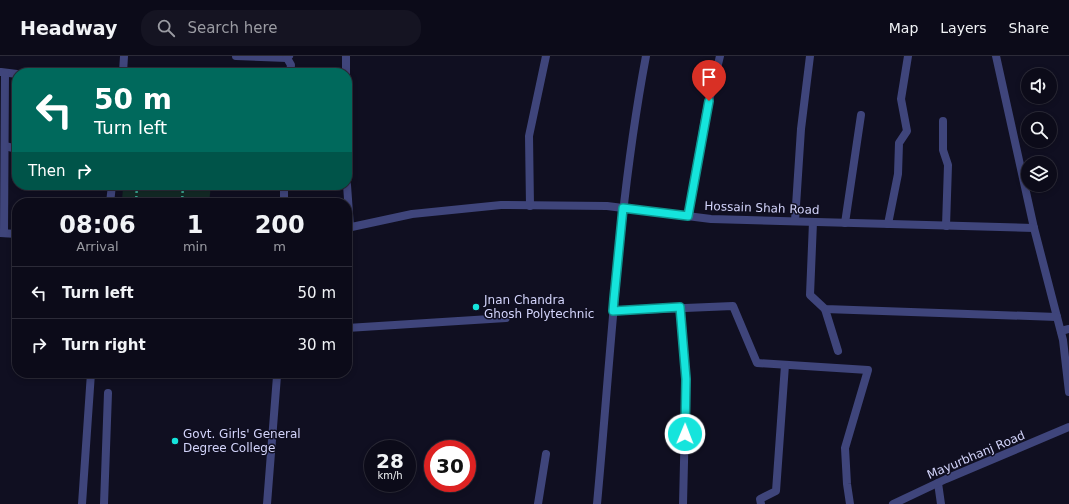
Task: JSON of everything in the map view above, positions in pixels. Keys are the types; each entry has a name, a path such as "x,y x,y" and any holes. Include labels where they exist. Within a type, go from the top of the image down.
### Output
{"street":[{"path":"123,68 124,56"},
{"path":"236,56 288,57 291,68"},
{"path":"346,56 346,68"},
{"path":"530,206 529,136 546,56"},
{"path":"598,504 613,311 623,208 635,116 646,56"},
{"path":"688,216 706,113 720,56"},
{"path":"795,221 801,129 810,56"},
{"path":"888,224 898,174 899,143 907,131 901,99 908,56"},
{"path":"996,56 1034,228 1057,317 1065,330 1069,392"},
{"path":"3,72 5,146 2,233 12,234"},
{"path":"845,223 861,115"},
{"path":"943,121 943,150 948,165 946,226"},
{"path":"5,146 12,148"},
{"name":"Hossain Shah Road","path":"352,227 412,214 501,205 607,206 711,219 1034,228"},
{"path":"813,222 810,295 825,309 838,351"},
{"path":"613,311 680,307 733,306 758,363 868,370 845,448 847,484 850,504"},
{"path":"680,307 686,379 683,504"},
{"path":"825,309 1057,317"},
{"path":"352,328 506,318"},
{"path":"761,504 760,499 776,492 785,365"},
{"path":"82,504 90,378"},
{"path":"267,504 277,378"},
{"path":"104,504 108,393"},
{"name":"Mayurbhanj Road","path":"893,504 938,483 1069,428"},
{"path":"538,504 546,454"},
{"path":"938,483 941,504"}],"green space":[{"path":"123,190 210,190 210,198 122,198"}],"place":[{"name":"Jnan Chandra Ghosh Polytechnic","path":"476,307"},
{"name":"Govt. Girls' General Degree College","path":"175,441"}],"route":[{"path":"685,434 686,379 680,307 613,311 623,208 688,216 709,101"}]}
